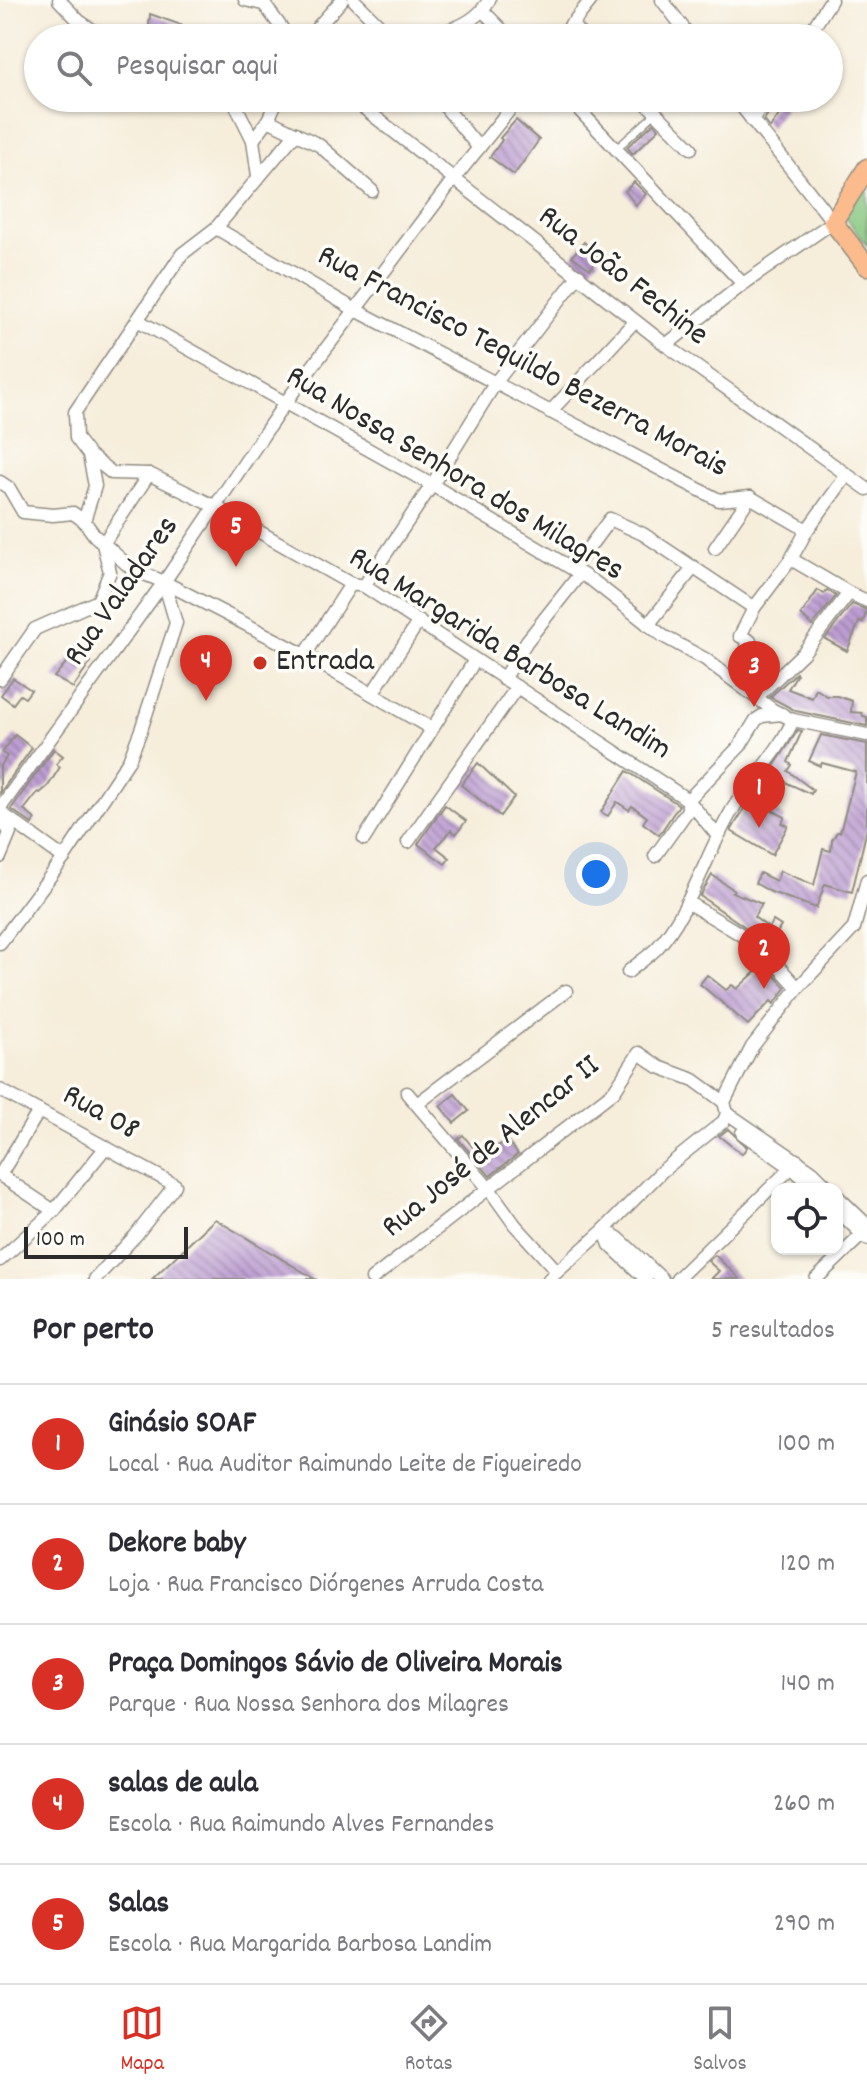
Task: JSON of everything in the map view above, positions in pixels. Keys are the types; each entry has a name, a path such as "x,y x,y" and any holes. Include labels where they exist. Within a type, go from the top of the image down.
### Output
{"main road":[{"path":"867,168 833,222 867,266"}],"street":[{"path":"59,0 83,24"},
{"path":"245,0 262,2 278,24"},
{"path":"321,24 342,0"},
{"path":"354,0 378,24"},
{"path":"571,24 591,0"},
{"path":"662,0 680,24"},
{"path":"815,24 829,1"},
{"path":"464,24 486,6 500,24"},
{"path":"239,112 253,140 258,176"},
{"path":"253,140 272,112"},
{"name":"Rua João Fechine","path":"368,112 666,345 867,489"},
{"path":"449,112 479,148"},
{"name":"Rua Valadares","path":"0,812 164,582 285,403 508,112"},
{"path":"581,112 743,284"},
{"path":"666,345 743,284 833,222 745,112"},
{"path":"752,121 758,112"},
{"path":"656,114 691,148"},
{"path":"268,120 319,145 372,191"},
{"path":"84,521 95,486 89,455 76,438 75,412 182,254 216,228 296,133"},
{"name":"Rua Francisco Tequildo Bezerra Morais","path":"216,228 354,309 719,500 750,497 807,530"},
{"path":"305,655 432,485 496,382 579,275"},
{"name":"Rua Nossa Senhora dos Milagres","path":"139,321 432,485 577,571 648,625 705,659 788,717 867,735"},
{"path":"550,412 635,321"},
{"name":"Rua Margarida Barbosa Landim","path":"89,455 112,473 149,474 214,506 419,621 688,800 717,835"},
{"path":"0,679 35,629 98,601 110,572 103,544 149,474"},
{"path":"733,679 746,660 750,641 740,636 754,608 847,475"},
{"path":"0,482 9,488 23,512 30,515 73,513 132,569 164,582 305,655 432,729"},
{"path":"715,548 750,497"},
{"path":"503,679 610,519 694,567 754,608"},
{"path":"791,559 867,601"},
{"path":"648,625 694,567"},
{"path":"0,943 64,858 129,760 176,623 164,582"},
{"path":"757,697 803,653 849,593"},
{"path":"372,694 419,621"},
{"path":"364,839 475,660"},
{"path":"408,842 517,687"},
{"path":"628,972 657,947 687,902 717,835 735,804 785,737 788,717 762,716 756,720 740,746 688,800 688,810 655,856"},
{"path":"0,812 64,858"},
{"path":"0,812 10,833 0,857"},
{"path":"407,1093 490,1190 553,1275 604,1230 725,1112 752,1047 798,988 862,922 867,880"},
{"path":"687,902 760,946 798,988"},
{"path":"417,1104 566,991"},
{"name":"Rua José de Alencar II","path":"372,1279 614,1091 639,1053 659,1067 694,1080 725,1112"},
{"name":"Rua 08","path":"0,1090 175,1185 136,1235 95,1279"},
{"path":"39,1111 0,1175 54,1211"},
{"path":"725,1112 821,1183"},
{"path":"0,1260 54,1211 106,1147"},
{"path":"795,1165 811,1183"},
{"path":"677,1279 795,1165"},
{"path":"843,1203 866,1232"},
{"path":"843,1215 866,1232"},
{"path":"604,1230 610,1245 646,1279"},
{"path":"604,1230 618,1238 662,1279"},
{"path":"816,1279 866,1232"}],"lane":[{"path":"616,149 656,114"}],"green space":[{"path":"867,180 867,246 844,215"}],"building":[{"path":"150,14 178,24 149,24"},
{"path":"769,112 781,112 770,128 764,120"},
{"path":"516,120 539,140 514,175 490,157 502,140 500,138"},
{"path":"654,123 659,129 633,154 627,147"},
{"path":"634,182 646,194 636,205 625,191"},
{"path":"584,242 600,258 590,269 572,256"},
{"path":"818,590 824,594 827,590 836,596 812,626 801,615"},
{"path":"852,604 867,612 862,623 859,622 847,651 825,639"},
{"path":"76,651 91,662 73,688 54,677"},
{"path":"796,673 788,689 812,698 816,689 827,696 852,701 851,712 867,717 867,726 796,711 770,697"},
{"path":"13,678 31,690 25,698 20,695 13,704 1,695"},
{"path":"798,730 802,731 788,762 792,765 788,771 813,790 811,794 771,771"},
{"path":"15,735 32,748 0,793 0,767 7,756 2,753"},
{"path":"821,735 867,744 867,829 852,892 825,884 816,908 755,883 760,873 776,881 780,871 814,885 823,849 831,851 832,840 840,832 856,772 809,761"},
{"path":"54,749 63,756 56,764 60,767 48,786 38,792 24,810 35,819 32,824 11,809"},
{"path":"478,763 514,797 500,816 461,785"},
{"path":"627,771 679,805 659,835 643,823 647,817 632,806 629,810 617,802 608,816 601,812"},
{"path":"750,799 785,817 782,823 788,826 772,855 731,831"},
{"path":"445,805 466,821 456,834 451,830 436,847 450,858 445,864 418,844"},
{"path":"712,875 734,890 732,892 762,904 754,917 769,928 773,921 781,926 770,944 700,896"},
{"path":"764,964 786,988 774,1004 771,1001 748,1025 700,984 707,975 726,990 732,985 737,989"},
{"path":"455,1094 469,1111 454,1123 440,1106"},
{"path":"728,1129 747,1147 742,1154 719,1136"},
{"path":"463,1135 479,1155 492,1145 494,1148 507,1141 518,1154 490,1176 458,1139"},
{"path":"215,1219 315,1279 152,1279"},
{"path":"715,1255 740,1279 711,1279 719,1271 708,1261"}],"place":[{"name":"Salas","path":"236,567"},
{"name":"Entrada","path":"260,663"},
{"name":"salas de aula","path":"206,701"},
{"name":"Praça Domingos Sávio de Oliveira Morais","path":"754,707"},
{"name":"Ginásio SOAF","path":"759,828"},
{"name":"Dekore baby","path":"764,989"}]}
